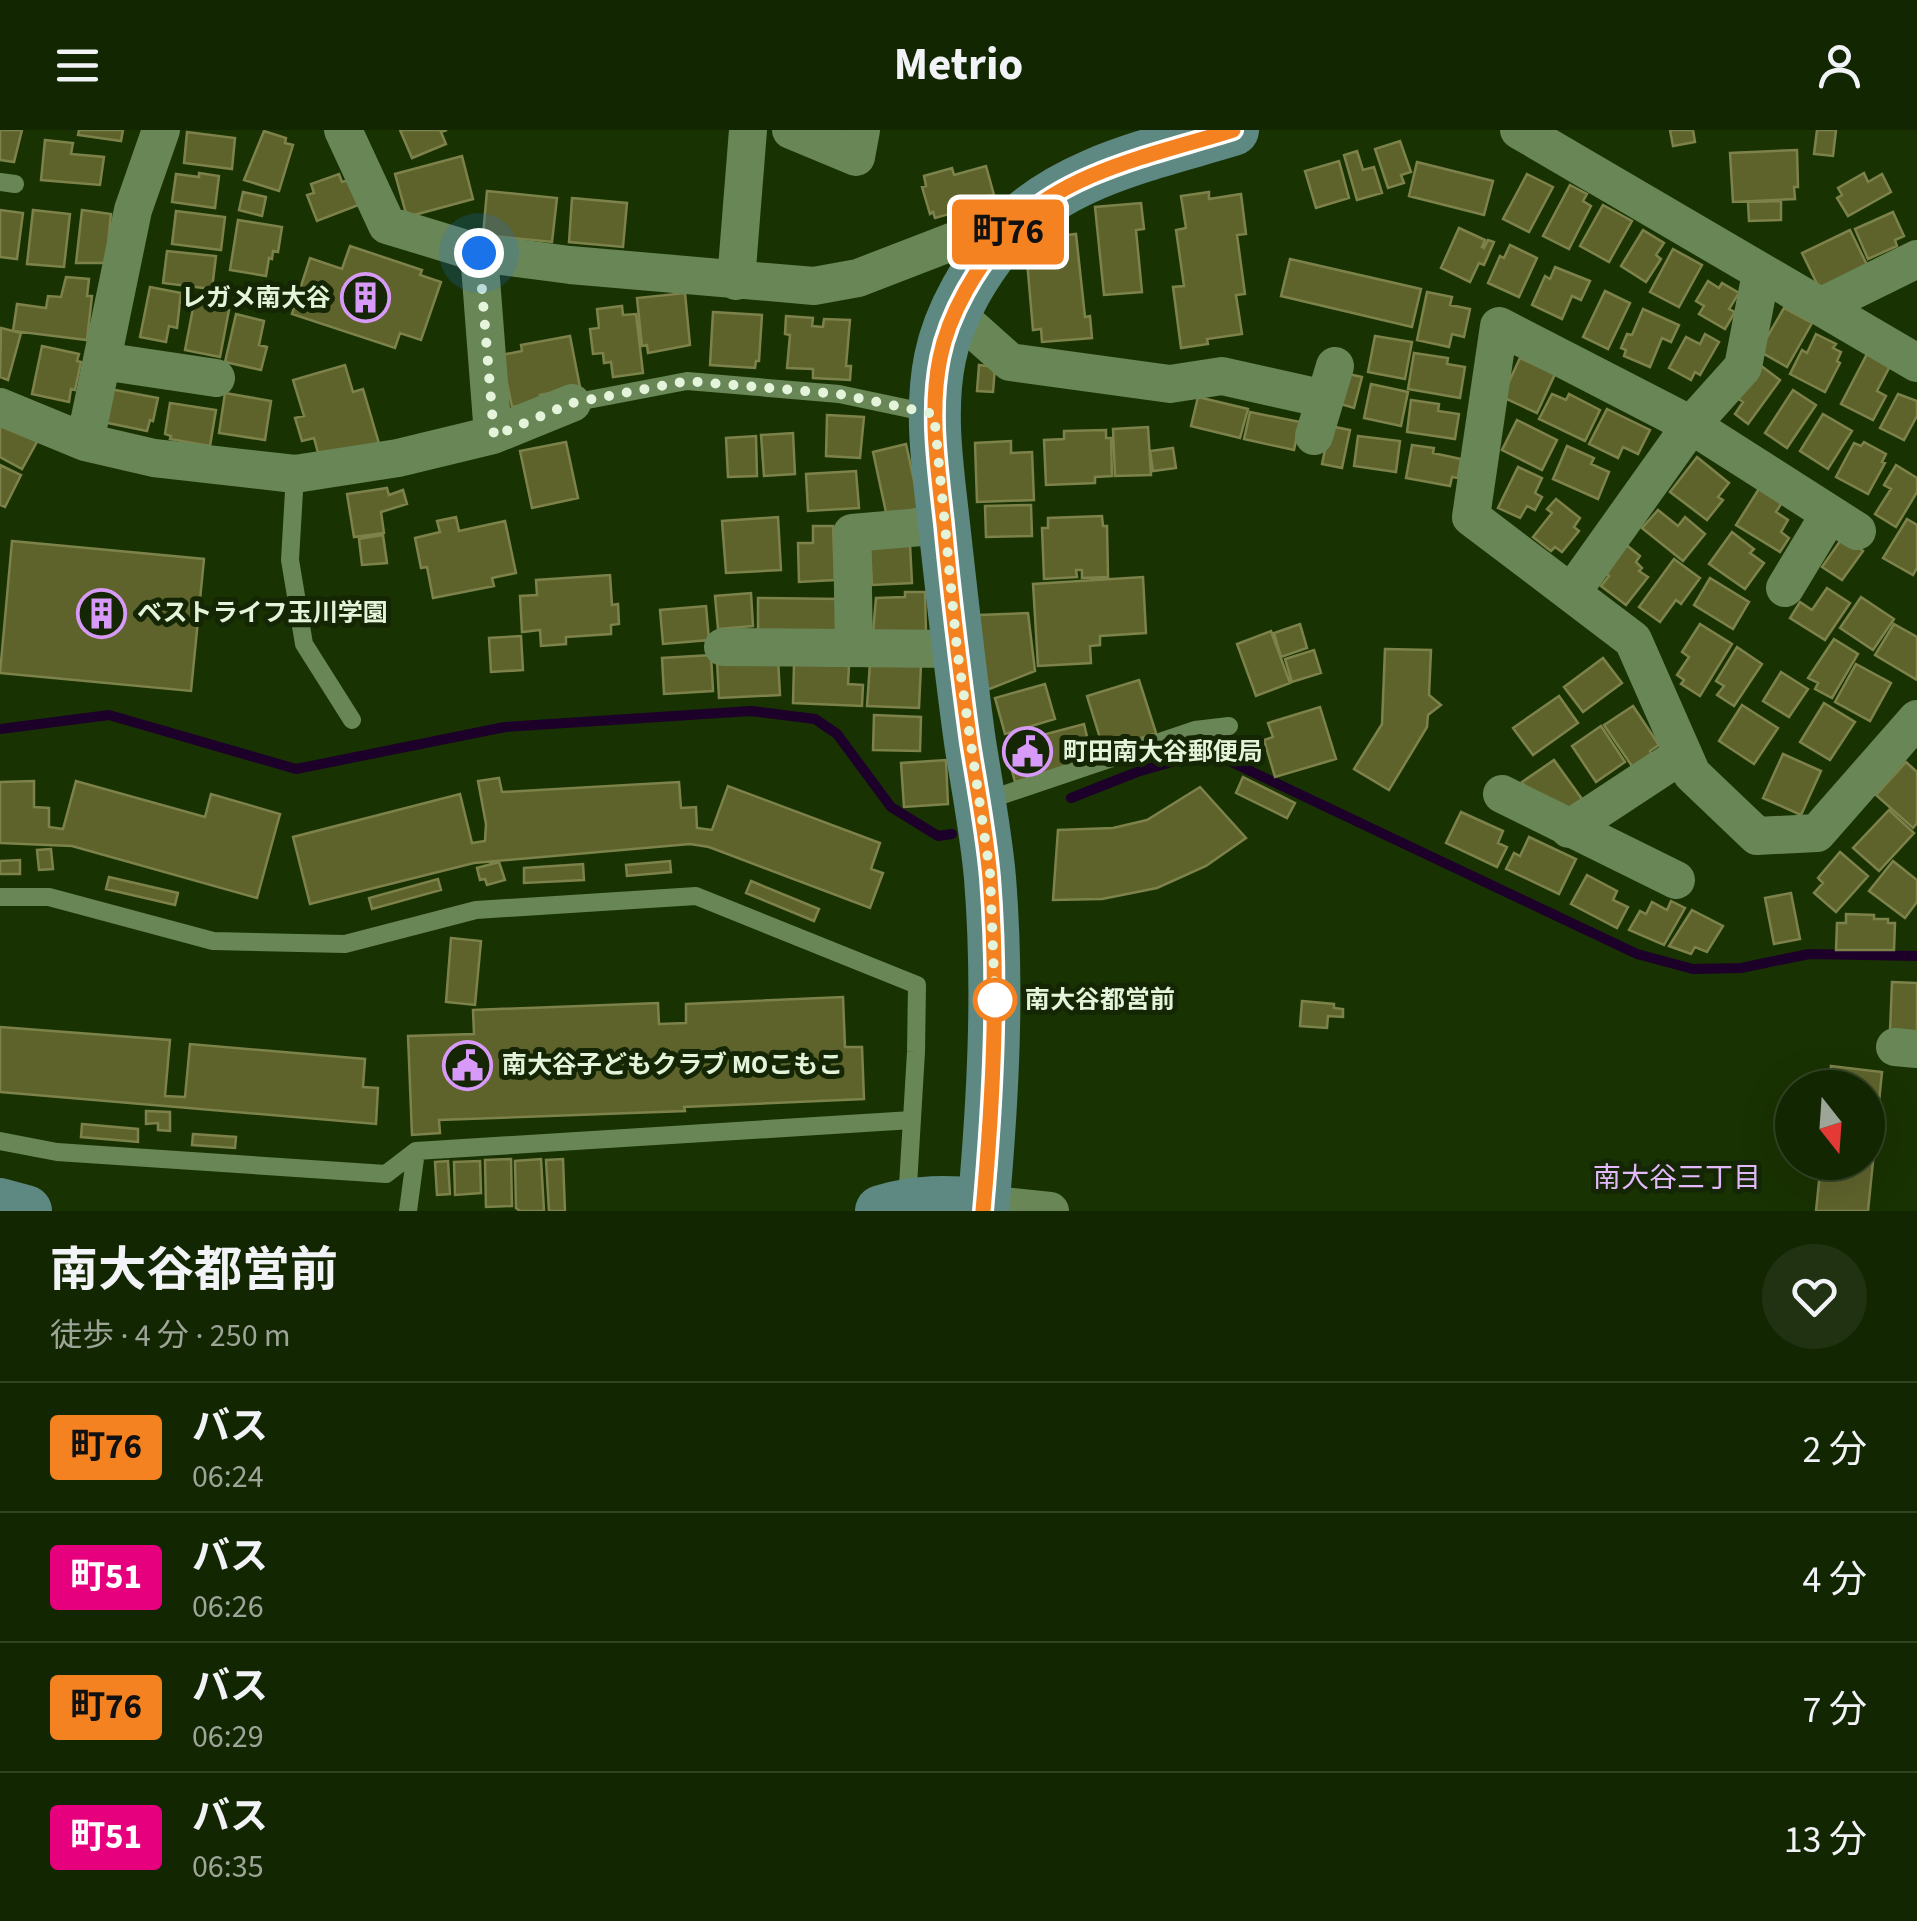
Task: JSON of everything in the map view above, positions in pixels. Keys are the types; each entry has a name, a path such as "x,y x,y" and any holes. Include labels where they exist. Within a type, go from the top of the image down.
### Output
{"street":[{"path":"85,442 133,210 161,130"},
{"path":"343,130 387,226 479,253 814,286 858,278 985,228 1009,231"},
{"path":"736,281 748,130"},
{"path":"791,130 856,157 861,130"},
{"path":"984,1208 994,1077 995,972 990,873 957,649 944,525 934,414 939,361 955,313 978,273 1009,231 1044,202 1120,165 1234,130"},
{"path":"1519,130 1917,363"},
{"path":"479,253 494,436"},
{"path":"1824,306 1917,259"},
{"path":"1572,592 1691,426 1743,367 1761,272"},
{"path":"955,313 1010,362 1170,384 1222,376 1330,382 1314,436"},
{"path":"1784,588 1843,523 1691,426 1499,326 1472,518 1633,640 1692,774 1757,836 1817,833 1913,733"},
{"path":"102,361 216,378"},
{"path":"0,406 85,442 154,458 294,474 398,458 494,436 572,403"},
{"path":"854,648 852,532 944,525"},
{"path":"723,647 957,649"},
{"path":"1569,829 1684,754"},
{"path":"1502,794 1676,880"},
{"path":"894,1207 946,1200 984,1208 1050,1211"},
{"path":"0,1204 26,1211"}],"lane":[{"path":"572,403 687,381 839,394 934,414"},
{"path":"294,474 290,560 304,644 352,720"},
{"path":"980,803 1196,730 1228,726"},
{"path":"0,897 49,897 212,940 345,944 476,910 696,896 916,985 912,1120 894,1207"},
{"path":"0,1142 57,1152 386,1174 416,1151 912,1120"},
{"path":"408,1211 416,1151"}],"building":[{"path":"0,130 22,130 14,162 0,160"},
{"path":"79,130 123,130 121,141 78,135"},
{"path":"400,130 447,130 441,132 446,144 412,158"},
{"path":"1670,130 1693,130 1695,142 1673,146"},
{"path":"1817,130 1836,130 1833,156 1814,154"},
{"path":"264,131 286,138 285,143 293,145 279,191 244,180"},
{"path":"187,132 235,138 232,169 184,163"},
{"path":"45,140 73,143 71,154 104,157 100,185 41,180"},
{"path":"1400,141 1411,172 1401,175 1404,183 1388,188 1375,149"},
{"path":"1797,150 1795,199 1733,202 1730,153"},
{"path":"1357,151 1363,170 1374,167 1382,193 1357,200 1344,155"},
{"path":"462,156 473,199 407,217 395,174"},
{"path":"1339,161 1349,198 1316,208 1305,171"},
{"path":"1417,162 1493,181 1484,215 1409,196"},
{"path":"986,166 994,195 986,196 988,203 935,218 933,212 930,214 922,187 926,186 924,176 952,168 954,175"},
{"path":"199,173 219,176 215,208 172,202 176,174 199,177"},
{"path":"1864,173 1868,182 1882,174 1891,192 1848,216 1837,198 1842,195 1838,188"},
{"path":"339,174 342,182 352,179 361,204 317,221 307,195 314,193 311,184"},
{"path":"1527,174 1553,187 1529,232 1503,219"},
{"path":"1570,185 1587,194 1583,201 1591,206 1569,249 1543,236"},
{"path":"487,191 557,198 552,242 483,235"},
{"path":"243,192 266,197 262,216 239,210"},
{"path":"1209,192 1209,199 1241,194 1246,234 1237,235 1245,294 1236,295 1242,334 1181,348 1173,287 1184,286 1176,230 1186,228 1181,196"},
{"path":"572,198 627,203 623,247 569,242"},
{"path":"1781,201 1781,220 1749,221 1748,202"},
{"path":"1141,203 1144,229 1136,230 1142,292 1104,295 1095,207"},
{"path":"1603,205 1632,221 1609,262 1580,246"},
{"path":"0,210 23,213 17,259 0,257"},
{"path":"33,210 70,214 64,267 27,264"},
{"path":"82,210 111,214 106,263 76,263"},
{"path":"176,211 225,217 221,250 172,244"},
{"path":"1893,212 1904,236 1895,240 1897,246 1868,259 1855,229"},
{"path":"238,220 282,227 278,252 273,251 272,259 269,258 266,276 230,270"},
{"path":"1459,228 1485,240 1484,248 1488,240 1494,242 1484,265 1479,263 1470,282 1441,268"},
{"path":"1643,230 1664,243 1656,255 1661,259 1646,282 1621,266"},
{"path":"1850,230 1869,269 1821,292 1802,253"},
{"path":"1076,234 1085,317 1090,316 1092,338 1042,342 1041,329 1033,330 1026,249 1051,247 1050,237"},
{"path":"1510,245 1537,258 1519,297 1488,283 1500,256 1504,258"},
{"name":"レガメ南大谷","path":"350,246 422,270 420,275 441,282 421,340 400,333 395,348 292,314 310,258 342,269"},
{"path":"1673,249 1702,265 1679,307 1650,292"},
{"path":"167,251 216,256 212,289 163,283"},
{"path":"1290,259 1421,289 1412,327 1281,296"},
{"path":"1555,267 1590,281 1581,300 1572,296 1562,319 1532,305 1545,276 1550,279"},
{"path":"66,277 89,279 87,296 92,296 87,340 13,331 17,304 46,308 48,296 61,297"},
{"path":"1708,281 1719,288 1722,283 1739,293 1729,309 1735,312 1725,329 1699,314 1704,306 1696,301"},
{"path":"150,287 181,293 177,328 169,326 166,342 140,337"},
{"path":"1605,291 1630,303 1608,349 1583,337"},
{"path":"1427,292 1452,297 1450,305 1470,309 1464,337 1452,334 1449,347 1417,340"},
{"path":"685,293 690,345 648,353 647,345 642,346 637,298"},
{"path":"194,303 229,310 220,357 185,350"},
{"path":"622,306 623,315 636,314 643,373 613,377 611,362 604,363 603,353 593,354 590,329 599,328 597,309"},
{"path":"1784,308 1812,323 1787,367 1759,351"},
{"path":"1643,309 1679,325 1671,342 1662,338 1650,367 1624,356 1626,350 1621,348 1627,334 1632,335"},
{"path":"713,312 762,315 759,361 755,368 710,365"},
{"path":"236,314 264,321 259,345 267,347 261,370 225,362"},
{"path":"786,316 813,318 812,326 823,327 824,319 850,320 846,366 851,366 850,380 813,378 813,369 787,368 790,335 785,334"},
{"path":"1,328 21,333 8,380 0,377"},
{"path":"1705,334 1719,342 1700,375 1695,372 1691,380 1669,368 1686,337 1700,344"},
{"path":"1816,334 1836,344 1833,348 1841,352 1837,361 1840,363 1825,392 1790,374 1802,350 1807,353"},
{"path":"570,336 580,387 540,395 542,402 512,407 501,355 522,351 521,345"},
{"path":"1375,336 1412,342 1405,379 1368,372"},
{"path":"42,346 79,354 77,361 81,362 69,402 32,394"},
{"path":"1414,353 1448,358 1447,364 1465,367 1460,398 1408,389"},
{"path":"1867,354 1890,366 1877,391 1886,396 1873,420 1841,404"},
{"path":"1520,358 1555,374 1537,413 1502,397"},
{"path":"345,365 353,392 363,389 380,447 321,464 314,438 302,441 295,418 304,416 293,380"},
{"path":"979,365 995,367 993,392 977,391"},
{"path":"1760,365 1780,380 1748,424 1735,414 1743,402 1737,398"},
{"path":"1344,373 1362,377 1354,408 1337,403"},
{"path":"1371,384 1408,392 1401,426 1364,418"},
{"path":"110,389 158,398 147,431 103,422"},
{"path":"1793,390 1816,405 1787,448 1765,433"},
{"path":"225,393 271,401 265,440 219,433"},
{"path":"1552,394 1566,400 1569,394 1600,410 1585,441 1539,419"},
{"path":"1898,394 1917,401 1917,416 1904,440 1880,428"},
{"path":"1198,397 1248,409 1240,438 1191,426"},
{"path":"1411,400 1439,404 1438,411 1459,414 1455,439 1407,432"},
{"path":"170,403 216,410 210,446 170,439 165,434"},
{"path":"1607,409 1650,430 1638,454 1623,447 1618,458 1589,444"},
{"path":"1250,412 1300,422 1294,450 1244,439"},
{"path":"1823,414 1852,431 1828,469 1800,451"},
{"path":"827,415 864,417 860,458 826,456"},
{"path":"0,420 38,440 22,469 0,457"},
{"path":"1517,420 1557,440 1542,470 1502,450"},
{"path":"1330,426 1350,430 1342,468 1322,464"},
{"path":"1148,427 1151,475 1115,476 1113,429"},
{"path":"1106,430 1106,438 1111,438 1112,476 1095,477 1095,483 1046,485 1044,440 1064,439 1064,431"},
{"path":"793,433 795,474 764,476 761,435"},
{"path":"756,436 757,476 728,477 726,438"},
{"path":"1358,436 1400,441 1396,472 1354,466"},
{"path":"1011,441 1011,453 1032,452 1034,500 977,502 975,443"},
{"path":"566,442 578,498 532,508 520,451"},
{"path":"1864,442 1886,454 1868,494 1836,477 1854,443 1861,446"},
{"path":"906,444 920,508 887,517 873,452"},
{"path":"1412,445 1434,448 1433,453 1461,459 1458,478 1452,477 1450,486 1406,478"},
{"path":"1567,446 1594,458 1591,464 1609,472 1598,499 1553,479"},
{"path":"1173,448 1176,468 1153,471 1150,451"},
{"path":"1697,457 1729,483 1718,497 1723,500 1707,520 1670,492"},
{"path":"0,465 21,475 5,507 0,505"},
{"path":"1896,465 1917,478 1917,492 1896,527 1875,514 1891,489 1884,485"},
{"path":"1518,467 1542,478 1535,493 1542,497 1535,510 1527,506 1520,518 1498,508"},
{"path":"856,471 859,508 808,511 806,474"},
{"path":"1762,484 1785,498 1776,512 1788,520 1781,532 1789,538 1780,552 1736,525"},
{"path":"387,488 389,495 403,490 407,504 381,512 384,533 354,537 347,494"},
{"path":"1556,499 1580,518 1574,527 1579,531 1562,552 1555,547 1551,551 1533,537 1552,513 1547,509"},
{"path":"1031,505 1032,536 986,537 985,506"},
{"path":"1658,510 1678,526 1685,517 1705,534 1683,561 1642,528"},
{"path":"1102,516 1103,526 1107,526 1108,577 1082,578 1082,570 1076,570 1077,577 1044,579 1042,528 1048,528 1048,518"},
{"path":"456,517 459,531 505,521 516,573 492,578 494,586 433,598 427,567 421,568 415,538 440,532 437,521"},
{"path":"778,517 781,570 726,573 722,521"},
{"path":"1907,519 1917,525 1917,568 1913,575 1883,558"},
{"path":"813,526 833,526 835,580 799,582 798,543 813,543"},
{"path":"1732,532 1754,549 1750,553 1764,563 1745,589 1709,564"},
{"path":"383,535 387,563 362,565 359,539"},
{"path":"1843,537 1863,551 1842,580 1822,567"},
{"name":"ベストライフ玉川学園","path":"12,541 204,559 191,691 0,673"},
{"path":"1624,543 1640,556 1636,562 1642,568 1639,571 1648,577 1626,605 1601,586 1609,576 1603,570"},
{"path":"910,544 912,583 872,585 870,547"},
{"path":"1674,559 1700,578 1681,604 1676,600 1660,622 1639,607"},
{"path":"610,575 612,605 618,604 619,624 611,625 611,634 566,637 566,644 541,646 540,630 522,632 520,596 537,595 536,580"},
{"path":"1143,577 1146,633 1100,636 1100,645 1090,646 1091,663 1038,666 1033,584"},
{"path":"1710,578 1749,602 1733,629 1694,605"},
{"path":"1827,588 1850,603 1825,640 1790,618 1800,602 1812,610"},
{"path":"905,592 925,592 926,633 873,633 876,598 905,597"},
{"path":"751,593 753,626 718,629 715,596"},
{"path":"1861,597 1894,619 1873,650 1840,628"},
{"path":"758,598 841,599 841,632 758,632"},
{"path":"706,606 709,640 663,644 660,610"},
{"path":"1028,613 1035,671 987,690 979,615"},
{"path":"1300,624 1307,648 1281,657 1274,633"},
{"path":"1700,624 1732,644 1700,696 1681,684 1684,680 1677,675 1689,657 1682,652"},
{"path":"1894,624 1917,637 1917,680 1875,655"},
{"path":"1271,631 1290,683 1256,696 1237,644"},
{"path":"521,636 523,670 491,672 489,638"},
{"path":"1834,639 1858,654 1832,698 1815,689 1818,683 1808,678"},
{"path":"1737,647 1762,664 1734,706 1717,695 1724,686 1716,681"},
{"path":"1385,649 1431,650 1429,695 1441,705 1428,715 1427,727 1389,790 1354,769 1382,724"},
{"path":"1314,650 1321,673 1292,682 1285,659"},
{"path":"711,655 713,691 664,694 662,658"},
{"path":"778,658 780,695 719,698 717,661"},
{"path":"1603,658 1622,683 1583,712 1564,687"},
{"path":"870,663 921,665 919,708 867,706"},
{"path":"794,664 849,666 848,684 863,685 862,706 793,703"},
{"path":"1856,664 1891,683 1870,721 1835,702"},
{"path":"1781,672 1808,689 1789,717 1763,701"},
{"path":"1139,680 1156,733 1104,751 1087,696"},
{"path":"1045,684 1055,719 1005,734 995,698"},
{"path":"1559,696 1578,723 1533,755 1513,728"},
{"path":"1824,703 1855,722 1830,760 1800,742"},
{"path":"1742,705 1778,728 1754,764 1719,741"},
{"path":"1633,706 1659,745 1650,751 1655,759 1636,772 1604,725"},
{"path":"1320,707 1336,759 1275,777 1264,740 1273,737 1268,723"},
{"path":"874,715 921,717 920,751 873,750"},
{"path":"1084,724 1092,758 1015,782 1005,745"},
{"path":"1601,726 1625,762 1596,782 1572,746"},
{"path":"1783,754 1821,771 1801,815 1763,798"},
{"path":"946,760 948,804 904,807 901,763"},
{"path":"1554,760 1582,799 1564,811 1536,802 1522,782"},
{"path":"1906,762 1917,772 1917,823 1913,828 1876,795"},
{"path":"1243,777 1295,803 1287,818 1236,793"},
{"path":"499,778 502,792 679,782 681,808 696,807 697,828 712,830 728,786 880,843 871,869 883,873 870,908 709,847 690,844 474,863 310,904 293,837 460,794 472,843 485,841 478,781"},
{"path":"34,781 34,807 49,808 49,827 63,829 76,781 205,817 211,794 280,814 257,898 72,846 0,843 0,782"},
{"path":"1200,787 1246,838 1206,866 1157,888 1102,899 1053,900 1058,830 1113,828 1147,820"},
{"path":"1889,810 1914,833 1879,871 1853,848"},
{"path":"1461,812 1503,831 1498,843 1507,847 1497,867 1446,843"},
{"path":"1529,837 1576,859 1559,894 1506,869 1514,853 1520,856"},
{"path":"51,849 53,869 39,870 37,850"},
{"path":"1840,852 1868,876 1836,912 1814,893 1823,883 1818,878"},
{"path":"20,860 20,874 0,874 0,861"},
{"path":"670,861 671,872 627,876 626,865"},
{"path":"1893,861 1917,880 1917,902 1905,918 1869,891"},
{"path":"499,862 505,880 487,885 485,879 480,880 477,868"},
{"path":"583,864 584,880 524,883 524,868"},
{"path":"1587,875 1617,891 1613,900 1628,907 1617,928 1571,904"},
{"path":"109,877 178,893 175,905 106,889"},
{"path":"438,879 441,890 372,909 369,898"},
{"path":"751,881 819,909 814,921 746,893"},
{"path":"1791,893 1800,939 1774,944 1765,898"},
{"path":"1671,901 1685,908 1664,945 1629,930 1640,911 1646,914 1652,902 1667,910"},
{"path":"1692,910 1723,926 1707,952 1695,947 1691,954 1669,946"},
{"path":"1846,914 1874,915 1874,919 1895,923 1894,950 1836,950 1837,923 1846,923"},
{"path":"451,938 481,941 475,1005 446,1002"},
{"path":"1892,982 1917,983 1917,1032 1890,1031"},
{"path":"843,997 845,1047 862,1047 864,1099 684,1107 685,1111 439,1120 440,1133 412,1135 408,1036 474,1034 473,1010 658,1003 659,1024 686,1023 686,1004"},
{"path":"1302,1001 1334,1004 1334,1008 1343,1009 1343,1017 1328,1016 1327,1028 1300,1026"},
{"path":"0,1027 170,1040 165,1096 185,1097 190,1044 365,1059 363,1087 378,1088 376,1124 0,1092"},
{"path":"1831,1066 1865,1070 1831,1070"},
{"path":"146,1111 170,1112 170,1131 158,1130 158,1123 146,1124"},
{"path":"82,1124 138,1129 138,1142 81,1137"},
{"path":"193,1134 236,1137 235,1148 192,1145"},
{"path":"511,1159 512,1206 486,1207 485,1160"},
{"path":"541,1159 544,1211 520,1211 516,1208 515,1161"},
{"path":"563,1159 565,1211 549,1211 546,1160"},
{"path":"448,1161 450,1194 437,1195 435,1162"},
{"path":"480,1161 481,1193 455,1195 454,1162"},
{"path":"1819,1180 1871,1180 1868,1211 1816,1211"}],"waterway":[{"path":"0,729 109,715 296,769 505,727 751,711 815,719 837,734 891,807 938,836 952,834"},
{"path":"1071,798 1137,772 1199,754 1223,758 1637,954 1693,969 1741,968 1809,954 1917,956"}],"bus line":[{"name":"町76","path":"983,1211 994,1077 995,956 990,873 957,649 938,469 934,414 939,361 955,313 978,273 1009,231 1044,202 1120,165 1233,130"}],"place":[{"name":"レガメ南大谷","path":"366,298"},
{"name":"ベストライフ玉川学園","path":"102,613"},
{"name":"町田南大谷郵便局","path":"1028,752"},
{"name":"南大谷都営前","path":"995,1000"},
{"name":"南大谷子どもクラブ MOこもこ","path":"467,1065"}],"district":[{"name":"南大谷三丁目","path":"1677,1178"}],"route":[{"path":"479,253 494,436 572,403 687,381 839,394 934,414 957,649 990,873 995,1000"}]}
